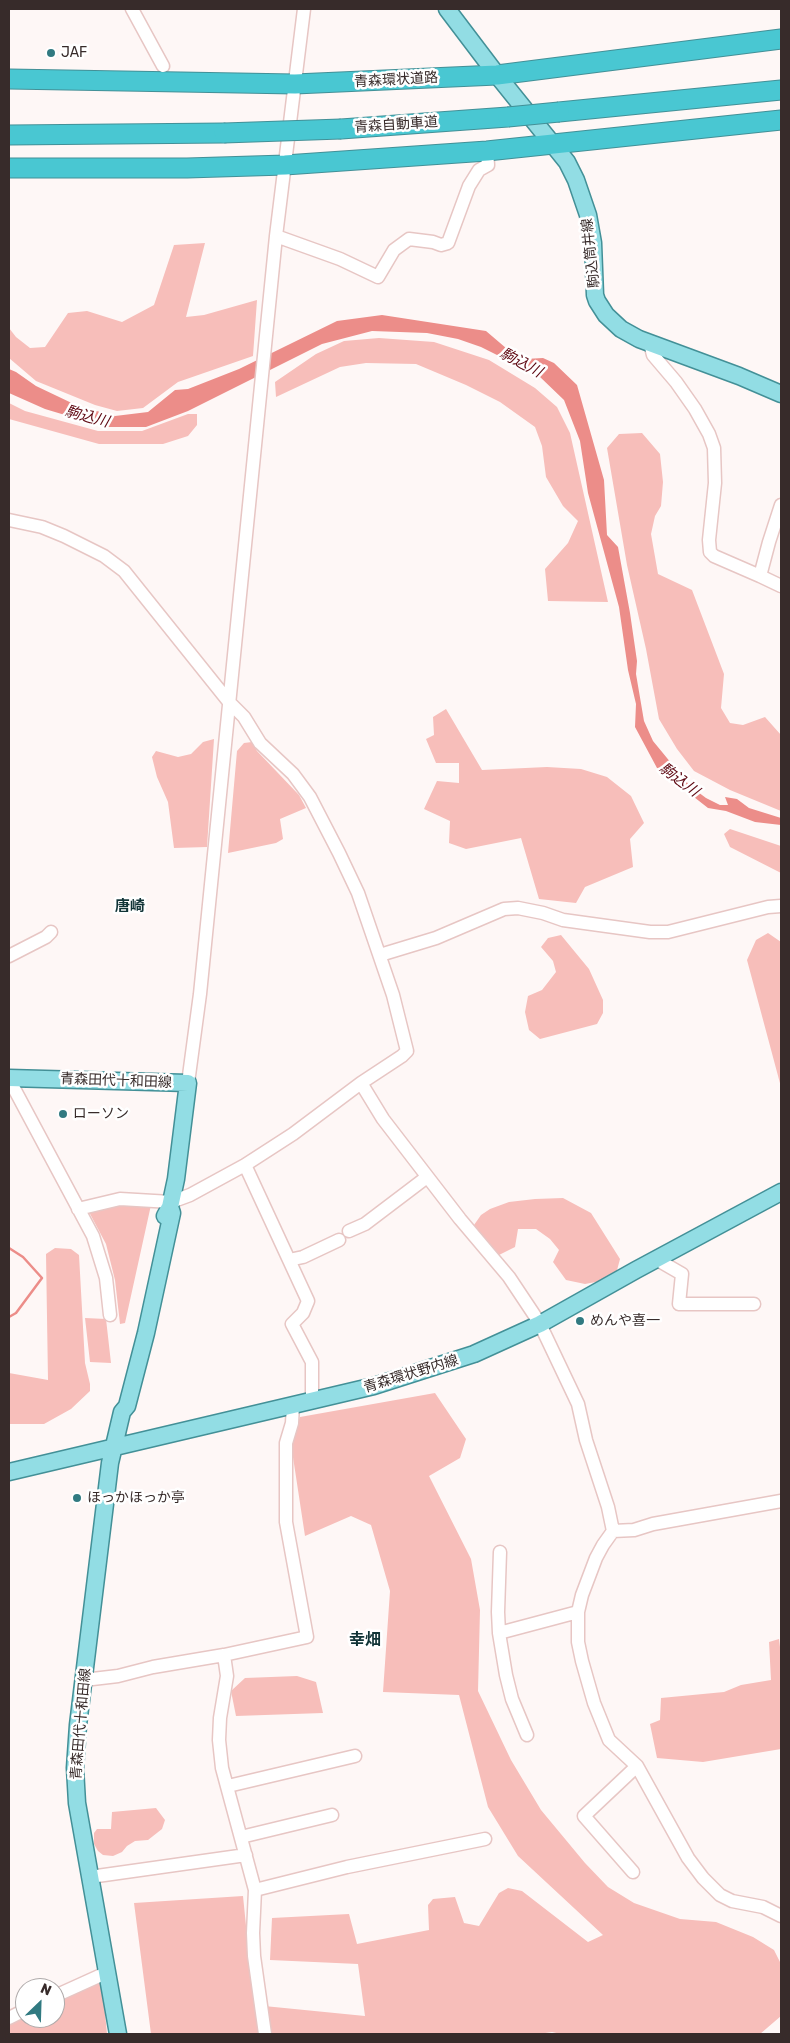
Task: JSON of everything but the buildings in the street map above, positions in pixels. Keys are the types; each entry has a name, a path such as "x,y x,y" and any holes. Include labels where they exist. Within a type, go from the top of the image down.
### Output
{"highway":[{"name":"青森環状道路","path":"9,79 295,84 497,75 781,39"},
{"name":"青森自動車道","path":"9,136 224,133 340,129 508,117 781,90"},
{"path":"9,168 188,168 285,165 488,151 781,120"}],"main road":[{"name":"駒込筒井線","path":"447,9 567,162 585,203 591,230 594,284 597,301 606,315 620,329 650,343 739,376 781,394"},
{"name":"青森田代十和田線","path":"9,1078 188,1083 171,1204 172,1213 146,1333 127,1406 122,1412 114,1447 104,1511 78,1725 77,1803 118,2034"},
{"name":"青森環状野内線","path":"9,1472 374,1386 452,1362 540,1324 781,1192"}],"street":[{"path":"132,9 163,66"},
{"path":"188,1083 200,994 276,236 304,9"},
{"path":"276,236 340,259 378,277 394,250 410,239 441,245 448,243 469,186 479,170 488,165 488,151"},
{"path":"650,343 653,355 676,382 695,409 709,434 714,448 715,483 708,540 710,552 714,556 781,586"},
{"path":"760,576 768,542 781,505"},
{"path":"9,520 42,527 64,536 104,556 124,571 229,702 244,717 260,744 293,774 310,797 358,893 380,955 407,1050 402,1056 360,1083 292,1134 245,1165 190,1195 171,1204 120,1199 78,1209"},
{"path":"380,955 436,938 504,909 518,908 543,913 563,920 650,932 668,932 768,907 781,906"},
{"path":"9,956 46,937 51,932"},
{"path":"9,1078 92,1236 106,1278 110,1315"},
{"path":"360,1083 383,1119 508,1277 540,1324 578,1404 586,1440 608,1507 613,1530 596,1558 582,1595 578,1612 578,1642 594,1703 609,1740 637,1766 688,1858 703,1878 720,1895 732,1901 763,1907 781,1916"},
{"path":"245,1165 308,1301 303,1313 292,1324 312,1362 312,1400"},
{"path":"349,1230 365,1224 427,1177"},
{"path":"289,1260 303,1258 339,1240"},
{"path":"656,1259 682,1274 679,1304 754,1304"},
{"path":"84,1680 118,1676 154,1666 224,1655 307,1637 286,1522 286,1443 292,1423 293,1405"},
{"path":"613,1530 634,1530 653,1524 781,1501"},
{"path":"500,1552 499,1633 512,1699 527,1735"},
{"path":"499,1633 578,1612"},
{"path":"224,1655 227,1676 220,1718 219,1740 222,1768 255,1890 254,1956 266,2034"},
{"path":"228,1786 355,1756"},
{"path":"633,1872 584,1816 637,1766"},
{"path":"241,1837 332,1815"},
{"path":"255,1890 347,1868 485,1839"},
{"path":"90,1877 246,1855"},
{"path":"65,1991 108,1972"}],"shaded area":[{"path":"205,243 186,317 204,315 257,300 253,356 178,382 143,408 117,411 95,405 36,381 9,358 9,328 16,337 30,348 45,347 68,313 87,311 122,322 154,305 174,245"},
{"path":"379,338 434,342 489,360 535,388 557,407 570,433 608,602 548,601 545,569 568,543 578,521 563,506 546,477 542,446 535,427 500,402 416,364 366,363 340,367 276,397 275,382 316,354 344,341"},
{"path":"9,403 25,411 98,431 142,431 188,414 197,414 197,425 188,436 163,444 99,444 9,419"},
{"path":"642,433 660,454 663,482 661,506 655,516 651,534 658,574 692,590 724,674 721,708 730,723 743,725 765,717 781,735 781,811 730,790 694,771 677,749 659,719 646,649 627,565 607,448 619,434"},
{"path":"446,709 482,770 547,767 581,769 607,777 631,796 644,823 630,839 633,867 585,887 576,903 539,899 521,838 466,849 449,843 450,821 424,809 437,781 459,783 459,763 436,763 426,739 434,735 433,717"},
{"path":"214,739 207,847 174,848 168,802 157,777 152,757 156,751 178,757 191,754 203,742"},
{"path":"252,742 257,751 299,795 306,808 280,819 283,839 276,843 228,853 237,751 244,743"},
{"path":"730,829 781,846 781,873 730,847 724,834"},
{"path":"768,933 781,942 781,1087 747,960 756,940"},
{"path":"561,935 589,969 603,1000 603,1013 597,1024 540,1039 529,1030 525,1012 528,996 542,990 556,972 553,961 541,947 548,938"},
{"path":"563,1198 591,1213 620,1259 616,1274 601,1281 585,1284 566,1280 553,1262 559,1250 550,1239 536,1229 518,1229 515,1247 497,1256 474,1225 481,1215 490,1209 509,1202"},
{"path":"122,1203 151,1205 125,1323 120,1324 115,1280 106,1244 89,1212"},
{"path":"55,1248 71,1249 79,1255 85,1363 90,1391 71,1409 44,1424 9,1424 9,1373 48,1380 46,1254"},
{"path":"85,1318 106,1319 111,1363 90,1362"},
{"path":"435,1393 466,1439 460,1458 429,1476 471,1559 480,1610 478,1691 511,1760 541,1810 585,1863 608,1887 634,1903 680,1919 716,1922 753,1937 774,1950 781,1964 781,2016 760,2034 561,2034 552,2032 539,2034 151,2034 134,1903 243,1896 254,2005 365,2016 358,1964 270,1960 272,1918 349,1914 357,1944 429,1930 428,1905 433,1899 455,1897 464,1923 479,1926 499,1893 508,1888 522,1891 588,1942 603,1935 518,1856 488,1807 459,1695 383,1692 390,1591 371,1525 351,1516 305,1536 291,1444 300,1417"},
{"path":"779,1639 781,1655 781,1749 703,1762 657,1758 650,1724 660,1720 661,1698 724,1692 741,1685 771,1680 769,1642"},
{"path":"297,1676 316,1682 323,1713 236,1716 231,1691 245,1678"},
{"path":"156,1808 165,1820 162,1829 148,1840 135,1841 122,1852 113,1856 103,1855 98,1851 94,1844 94,1833 97,1829 111,1829 112,1812"},
{"path":"102,1982 107,2034 9,2034 9,2024 15,2021 15,2028 65,2028 65,1999"}],"water":[{"name":"駒込川","path":"382,315 486,331 513,354 525,359 543,358 554,363 577,385 604,480 607,535 618,547 630,613 637,661 636,674 644,721 653,741 690,786 706,798 720,805 728,805 725,797 737,799 749,808 781,818 781,825 755,822 726,811 708,808 657,768 635,727 636,704 628,670 619,607 588,493 580,441 564,400 539,376 481,347 458,339 427,333 372,331 322,344 188,411 146,427 105,427 45,409 9,393 9,369 36,386 78,406 115,416 148,412 175,390 188,389 239,369 337,321"}],"waterway":[{"path":"9,1248 23,1257 42,1278 16,1313 9,1317"}],"place":[{"name":"JAF","path":"51,53"},
{"name":"ローソン","path":"63,1114"},
{"name":"めんや喜一","path":"580,1321"},
{"name":"ほっかほっか亭","path":"77,1498"}],"district":[{"name":"唐崎","path":"130,907"},
{"name":"幸畑","path":"365,1640"}]}
